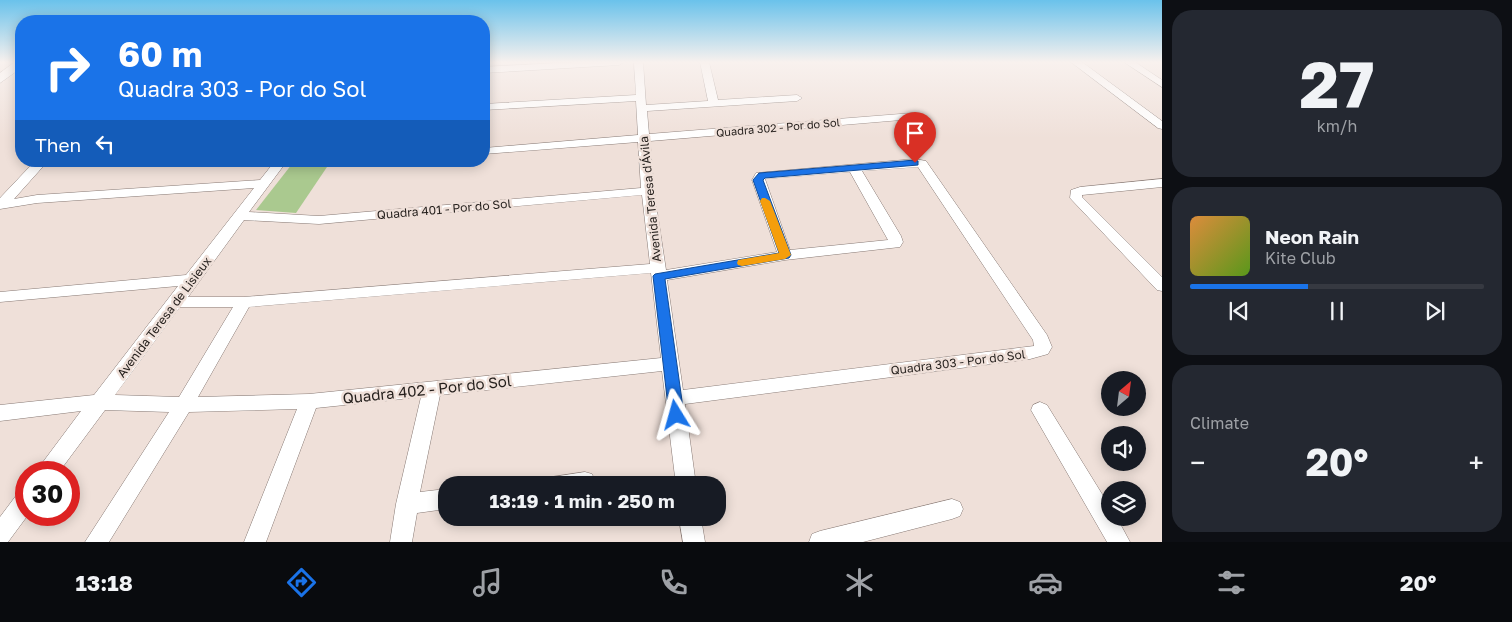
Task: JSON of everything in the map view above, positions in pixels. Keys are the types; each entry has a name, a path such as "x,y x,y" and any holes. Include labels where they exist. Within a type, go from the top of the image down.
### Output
{"street":[{"name":"Avenida Teresa d'Ávila","path":"640,87 648,191 685,476"},
{"path":"710,87 714,104"},
{"path":"1110,87 1162,126"},
{"path":"490,107 642,103 714,104 797,98"},
{"name":"Quadra 302 - Por do Sol","path":"643,138 913,116"},
{"path":"490,151 643,138"},
{"name":"Quadra 303 - Por do Sol","path":"674,398 1042,350 1043,343 1041,338 923,166 915,163 760,176 758,180 785,255"},
{"path":"1,205 36,167"},
{"name":"Avenida Teresa de Lisieux","path":"55,461 278,167"},
{"path":"176,302 244,302 658,272 785,255 895,244 894,236 854,168"},
{"path":"1,205 38,200 266,183"},
{"path":"1162,195 1156,184 1080,191 1076,193 1076,198 1162,286"},
{"name":"Quadra 401 - Por do Sol","path":"240,216 326,220 648,191"},
{"path":"0,297 192,280"},
{"path":"96,542 184,405 244,302"},
{"name":"Quadra 402 - Por do Sol","path":"0,413 99,402 184,405 309,401 670,364"},
{"path":"401,542 407,504 432,388"},
{"path":"255,542 309,401"},
{"path":"1040,410 1118,542"},
{"path":"407,504 438,500"},
{"path":"820,542 952,509"},
{"path":"0,535 15,515"},
{"path":"691,526 694,542"}],"green space":[{"path":"290,167 327,167 296,213 256,210"}],"slow traffic":[{"path":"742,263 785,255 765,201"}],"route":[{"path":"676,415 659,276 682,274 785,255 758,180 762,175 915,163"}]}
